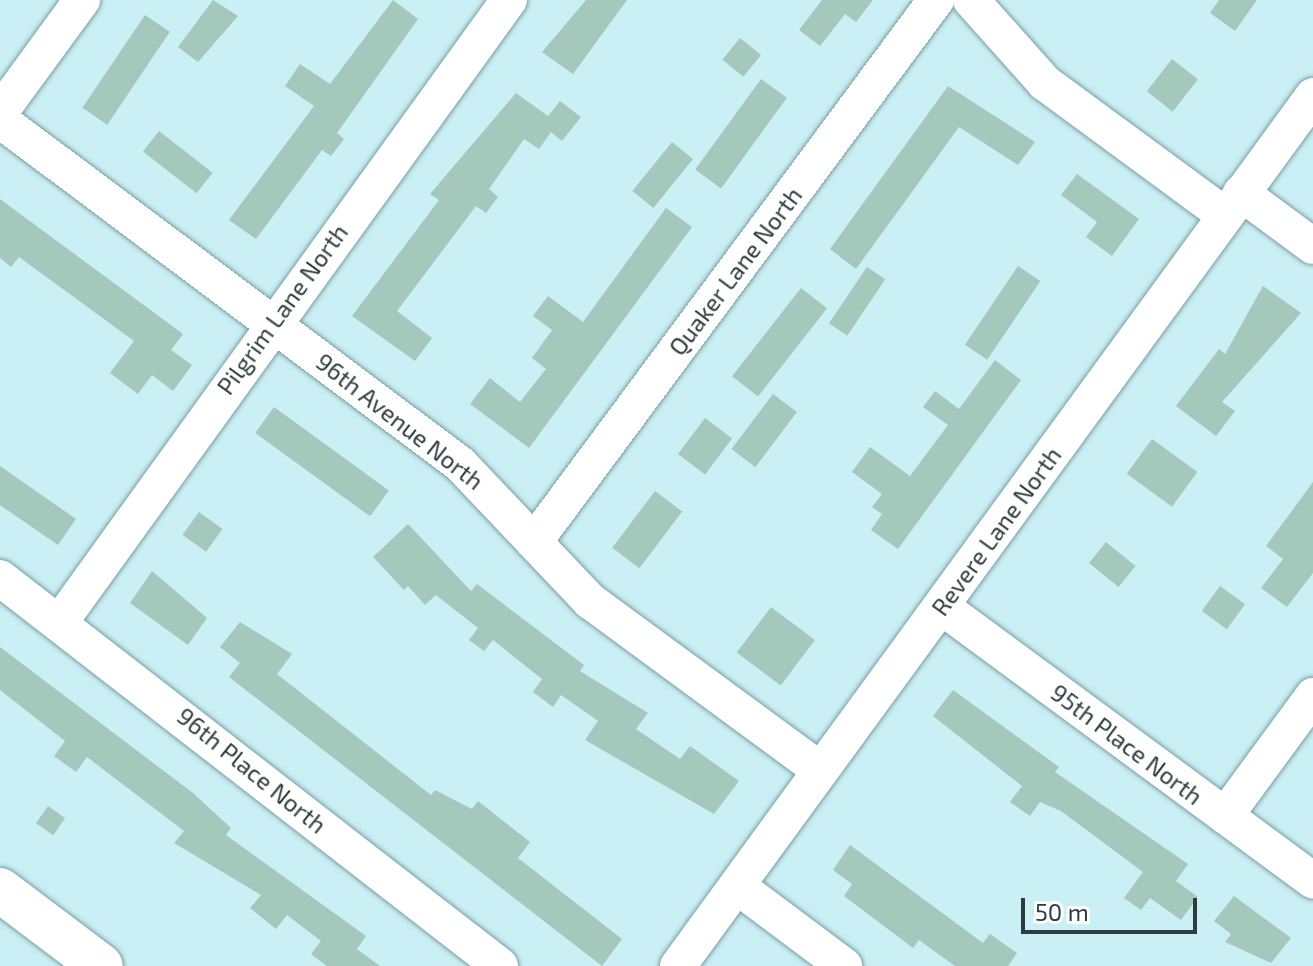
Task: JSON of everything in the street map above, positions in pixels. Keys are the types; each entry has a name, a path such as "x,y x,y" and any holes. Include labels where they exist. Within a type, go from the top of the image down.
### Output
{"highway":[{"path":"0,890 101,966"}],"street":[{"path":"0,112 82,0"},
{"name":"Pilgrim Lane North","path":"60,622 271,321 509,0"},
{"name":"Quaker Lane North","path":"534,542 936,0"},
{"path":"971,0 1045,83 1233,204 1313,246"},
{"name":"Revere Lane North","path":"678,966 1313,96"},
{"name":"96th Avenue North","path":"0,120 460,464 590,601 820,770"},
{"name":"96th Place North","path":"0,578 500,966"},
{"name":"95th Place North","path":"942,607 1313,881"},
{"path":"1225,816 1313,696"},
{"path":"737,886 844,966"}],"building":[{"path":"213,0 238,16 198,62 178,47"},
{"path":"393,0 418,19 337,133 344,139 331,156 322,150 256,239 229,220 314,106 285,86 300,64 330,84"},
{"path":"586,0 627,0 573,74 542,52"},
{"path":"822,0 873,0 856,22 845,14 820,46 799,30"},
{"path":"1219,0 1257,0 1235,31 1210,13"},
{"path":"145,15 170,32 107,125 82,108"},
{"path":"740,38 761,55 743,77 722,60"},
{"path":"1172,59 1198,79 1173,112 1147,91"},
{"path":"761,79 787,98 721,188 695,170"},
{"path":"948,86 1035,142 1018,165 959,127 856,269 830,249"},
{"path":"516,93 548,116 560,101 581,117 562,141 551,132 539,149 524,139 489,189 498,197 486,213 476,206 397,311 432,338 415,361 352,316 439,200 430,194"},
{"path":"159,131 213,173 197,193 143,151"},
{"path":"672,142 693,159 653,208 632,191"},
{"path":"1077,174 1139,219 1112,256 1086,237 1097,222 1061,195"},
{"path":"0,199 183,334 171,350 192,365 173,391 152,375 138,394 110,373 134,341 19,257 11,267 0,258"},
{"path":"666,208 692,227 529,448 470,404 490,378 520,402 546,369 532,358 552,330 533,316 548,296 583,322"},
{"path":"1018,266 1040,281 987,360 965,345"},
{"path":"867,267 885,279 847,336 829,323"},
{"path":"1263,286 1301,313 1222,402 1235,411 1216,436 1176,406 1219,349 1225,354"},
{"path":"801,288 827,308 758,397 732,376"},
{"path":"995,360 1021,380 898,549 871,530 882,514 872,507 882,494 852,472 870,447 910,476 948,425 923,407 935,391 959,409"},
{"path":"773,394 797,412 755,467 731,449"},
{"path":"274,407 389,490 370,516 255,433"},
{"path":"705,418 732,438 705,474 678,454"},
{"path":"1152,439 1197,472 1172,507 1127,474"},
{"path":"0,466 76,519 58,545 0,505"},
{"path":"1313,482 1313,573 1287,607 1261,588 1283,559 1266,546"},
{"path":"655,491 682,511 639,568 612,548"},
{"path":"199,512 222,529 206,552 183,535"},
{"path":"408,524 471,591 477,584 584,665 580,671 648,713 636,729 680,759 690,746 739,781 714,814 585,740 598,721 561,695 553,707 533,692 542,679 493,640 484,651 469,640 478,628 436,595 425,605 408,586 404,590 373,557"},
{"path":"1106,542 1136,566 1119,587 1089,563"},
{"path":"152,571 207,618 188,645 130,603"},
{"path":"1220,586 1245,604 1227,629 1202,611"},
{"path":"771,607 815,640 781,686 737,653"},
{"path":"240,622 292,654 277,674 431,795 435,790 472,809 478,801 530,842 518,858 622,939 602,966 229,677 240,663 220,647"},
{"path":"0,647 193,793 231,828 226,835 366,936 357,949 380,966 327,966 311,954 321,941 287,915 276,929 250,908 261,895 174,843 184,831 87,757 76,772 54,756 65,741 0,690"},
{"path":"953,690 1059,767 1055,772 1188,864 1176,881 1198,897 1181,920 1150,898 1141,910 1124,898 1143,872 1061,811 1040,802 1030,816 1010,802 1022,786 933,716"},
{"path":"48,806 65,818 53,835 36,823"},
{"path":"850,845 983,943 990,934 1017,953 1008,966 955,966 919,940 913,948 844,896 852,884 833,870"},
{"path":"1234,896 1291,938 1271,963 1225,942 1231,934 1214,921"}]}
